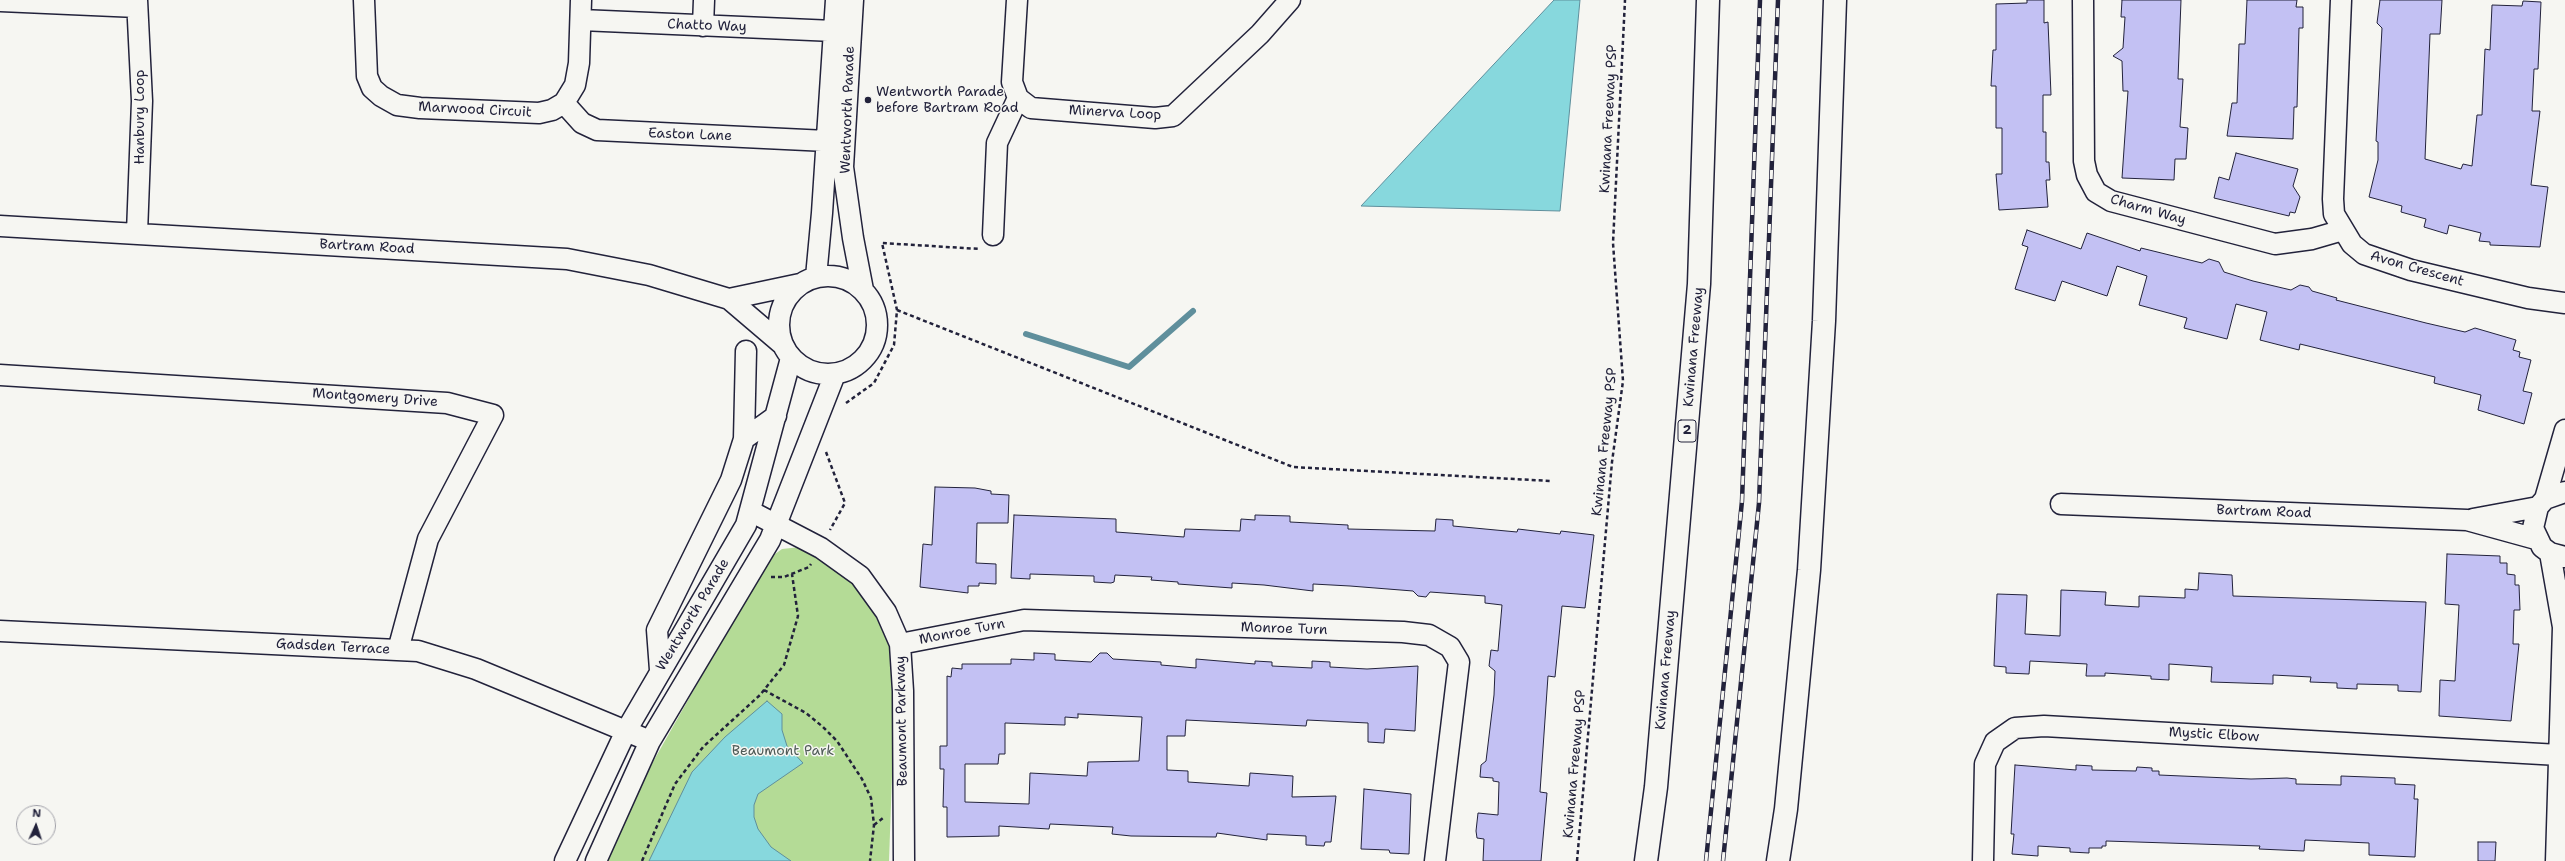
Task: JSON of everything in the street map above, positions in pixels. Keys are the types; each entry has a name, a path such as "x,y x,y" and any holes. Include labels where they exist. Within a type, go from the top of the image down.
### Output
{"highway":[{"name":"Kwinana Freeway","path":"1646,861 1656,787 1699,284 1708,0"},
{"path":"1778,861 1786,810 1809,570 1824,321 1835,0"}],"street":[{"name":"Marwood Circuit","path":"364,0 366,76 372,88 381,96 397,105 540,113 552,110 564,103"},
{"path":"564,103 575,85 579,63 581,0"},
{"path":"703,26 704,0"},
{"name":"Wentworth Parade","path":"808,280 827,141 836,0"},
{"name":"Wentworth Parade","path":"853,0 843,167 853,238 863,290"},
{"path":"993,234 997,143 1018,98 1012,82 1016,0"},
{"name":"Minerva Loop","path":"1018,98 1031,108 1155,118 1173,116 1260,34 1290,0"},
{"name":"Charm Way","path":"2083,0 2084,161 2087,175 2096,192 2111,201 2274,244 2305,240 2343,230"},
{"name":"Avon Crescent","path":"2341,0 2333,199 2334,214 2352,244 2364,254 2382,261 2528,298 2565,303"},
{"path":"0,1 137,4"},
{"name":"Hanbury Loop","path":"137,4 142,101 137,233"},
{"name":"Chatto Way","path":"580,20 834,31"},
{"name":"Easton Lane","path":"564,103 582,123 597,130 827,141"},
{"name":"Bartram Road","path":"0,226 137,233 567,260 649,275 729,299 787,352"},
{"name":"Wentworth Parade","path":"565,861 626,731 660,670 746,525 776,416 787,352 779,328 780,311 788,296 808,280 833,276 849,280 863,290 876,310 877,329 873,346 857,365 835,374 819,374 804,368 787,352"},
{"name":"Bartram Road","path":"729,299 808,280"},
{"path":"660,670 657,630 731,480 744,438 746,350"},
{"name":"Wentworth Parade","path":"596,861 650,742 770,540 835,374"},
{"name":"Montgomery Drive","path":"0,375 447,403 494,415 428,539 398,650"},
{"path":"744,438 776,416"},
{"path":"2556,861 2564,622 2557,555 2536,538 2533,528 2565,430"},
{"name":"Bartram Road","path":"2467,520 2542,503 2565,492"},
{"name":"Bartram Road","path":"2061,504 2467,520 2536,538"},
{"name":"Beaumont Parkway","path":"750,511 777,523 821,548 860,576 886,612 900,644 903,691 904,861"},
{"name":"Monroe Turn","path":"900,644 1024,620 1403,632 1429,636 1450,647 1459,662 1436,861"},
{"name":"Gadsden Terrace","path":"0,631 418,651 476,669 650,742"},
{"name":"Mystic Elbow","path":"1983,861 1985,764 1995,742 2015,728 2044,726 2559,755"}],"path":[{"name":"Kwinana Freeway PSP","path":"1577,861 1612,462 1623,381 1613,243 1625,0"},
{"path":"840,408 874,382 894,345 897,310 882,243 977,250 992,244 993,234"},
{"path":"897,310 1293,467 1551,481"},
{"path":"753,568 769,577 784,577 809,567 821,548 845,503 826,451"},
{"path":"642,861 675,784 703,747 764,690 784,665 798,616 792,574"},
{"path":"764,690 806,713 823,727 837,741 862,779 871,798 874,825 870,861"}],"green space":[{"name":"Beaumont Park","path":"800,547 815,552 847,576 869,603 891,647 893,748 889,861 606,861 624,813 768,559 782,549"}],"water":[{"path":"1554,0 1580,0 1560,211 1361,206"},
{"path":"767,701 782,714 782,730 787,746 803,763 758,794 754,805 754,817 758,829 771,847 791,861 649,861 692,772 725,737"}],"building":[{"path":"2027,0 2044,0 2044,23 2048,22 2051,95 2043,95 2043,132 2046,132 2046,162 2049,162 2050,180 2046,180 2048,207 1999,210 1996,174 2002,174 2002,128 1996,128 1996,86 1991,86 1993,50 1996,50 1996,4 2027,3"},
{"path":"2122,0 2181,0 2178,79 2183,79 2180,127 2188,128 2186,159 2175,159 2174,180 2122,178 2128,91 2123,91 2122,61 2113,56 2123,48 2125,17 2121,17"},
{"path":"2247,0 2297,0 2296,7 2303,7 2303,28 2299,28 2297,107 2294,107 2293,139 2227,136 2232,103 2237,103 2239,44 2245,44"},
{"path":"2380,0 2442,0 2440,34 2430,34 2425,159 2461,169 2463,164 2472,166 2477,115 2482,115 2485,49 2490,50 2492,5 2522,6 2523,1 2541,2 2538,69 2534,69 2532,111 2540,111 2531,185 2548,187 2540,247 2490,245 2490,242 2479,241 2481,233 2449,225 2447,234 2424,227 2426,219 2401,212 2402,206 2369,197 2378,160 2378,142 2376,141 2382,28 2377,23"},
{"path":"2236,153 2298,169 2293,186 2300,197 2295,213 2290,212 2289,216 2214,198 2219,177 2229,180"},
{"path":"2027,230 2081,249 2087,233 2140,251 2141,248 2202,263 2209,259 2219,262 2224,272 2253,281 2291,290 2300,285 2309,287 2312,291 2337,298 2336,300 2465,332 2475,328 2516,340 2513,350 2520,352 2519,357 2531,360 2523,391 2532,393 2524,424 2478,410 2481,395 2434,383 2435,377 2300,344 2299,350 2260,340 2267,312 2236,304 2227,339 2184,328 2187,318 2139,305 2147,276 2117,266 2107,296 2062,281 2055,301 2015,289 2028,247 2022,245"},
{"path":"935,487 975,488 991,491 991,494 1009,495 1008,523 977,523 976,563 996,564 996,584 979,583 979,586 968,586 968,593 920,587 923,544 932,545"},
{"path":"1014,515 1116,519 1116,532 1184,537 1185,529 1240,531 1241,519 1255,520 1255,515 1290,516 1290,522 1348,525 1348,529 1435,531 1436,519 1453,520 1453,526 1517,532 1518,529 1560,534 1561,531 1594,535 1585,608 1562,606 1555,677 1548,676 1540,792 1547,793 1541,861 1483,861 1484,839 1477,838 1476,831 1478,813 1498,815 1499,782 1493,781 1493,778 1480,777 1481,765 1486,761 1494,695 1495,671 1489,666 1491,650 1498,651 1502,605 1485,603 1485,596 1430,592 1426,597 1418,596 1413,591 1350,586 1313,584 1313,591 1232,583 1232,588 1178,584 1178,582 1151,580 1152,577 1115,575 1114,582 1111,583 1094,582 1094,576 1030,574 1030,579 1011,578"},
{"path":"2447,554 2500,556 2500,563 2507,563 2507,574 2515,575 2515,585 2519,585 2520,610 2514,610 2513,644 2519,644 2511,721 2439,716 2440,680 2455,681 2459,605 2445,604"},
{"path":"2199,573 2232,575 2233,596 2426,602 2421,692 2398,691 2398,685 2357,684 2357,689 2337,688 2337,683 2310,682 2311,677 2273,675 2273,684 2211,682 2212,667 2169,664 2169,680 2151,679 2151,676 2105,673 2105,676 2086,676 2087,664 2030,661 2029,674 2006,673 2006,667 1994,666 1997,594 2027,595 2025,634 2060,636 2061,590 2106,592 2105,605 2139,607 2139,596 2185,598 2185,589 2198,590"},
{"path":"1034,653 1055,654 1055,660 1091,662 1100,653 1107,653 1113,659 1161,662 1161,665 1196,668 1196,659 1255,664 1255,661 1272,662 1272,666 1312,668 1312,661 1330,662 1330,667 1367,669 1418,666 1415,731 1385,729 1384,743 1368,742 1368,723 1307,720 1306,726 1186,720 1185,736 1167,736 1167,770 1188,771 1188,782 1249,786 1250,773 1293,776 1292,797 1336,796 1331,842 1325,842 1324,846 1306,845 1306,836 1267,834 1267,840 1217,833 1216,837 1131,836 1112,834 1113,827 1050,824 1049,829 999,826 999,836 947,837 947,807 943,807 944,769 940,769 940,746 947,746 947,676 951,677 952,668 962,669 962,664 1011,664 1011,659 1034,660","holes":["1078,714 1142,717 1139,761 1088,762 1087,776 1030,773 1029,804 965,802 965,764 998,764 999,754 1005,754 1005,723 1065,725 1065,717 1078,718"]},
{"path":"2015,765 2076,770 2076,765 2092,766 2092,770 2136,771 2137,767 2152,768 2152,771 2159,771 2159,775 2251,779 2287,778 2296,779 2296,784 2341,785 2341,776 2395,778 2395,784 2415,785 2414,799 2418,799 2415,857 2369,855 2369,843 2305,840 2304,851 2259,849 2260,846 2106,841 2106,846 2102,846 2102,848 2089,848 2089,853 2070,852 2070,848 2038,846 2038,856 2012,854 2014,834 2011,834"},
{"path":"1364,789 1411,794 1409,854 1390,853 1389,850 1361,849"},
{"path":"2478,842 2496,842 2495,861 2478,861"}],"waterway":[{"path":"1026,334 1129,367 1193,311"}],"railway":[{"path":"1706,861 1742,501 1760,0"},
{"path":"1723,861 1759,503 1778,0"}],"place":[{"name":"Wentworth Parade before Bartram Road","path":"868,100"}]}
